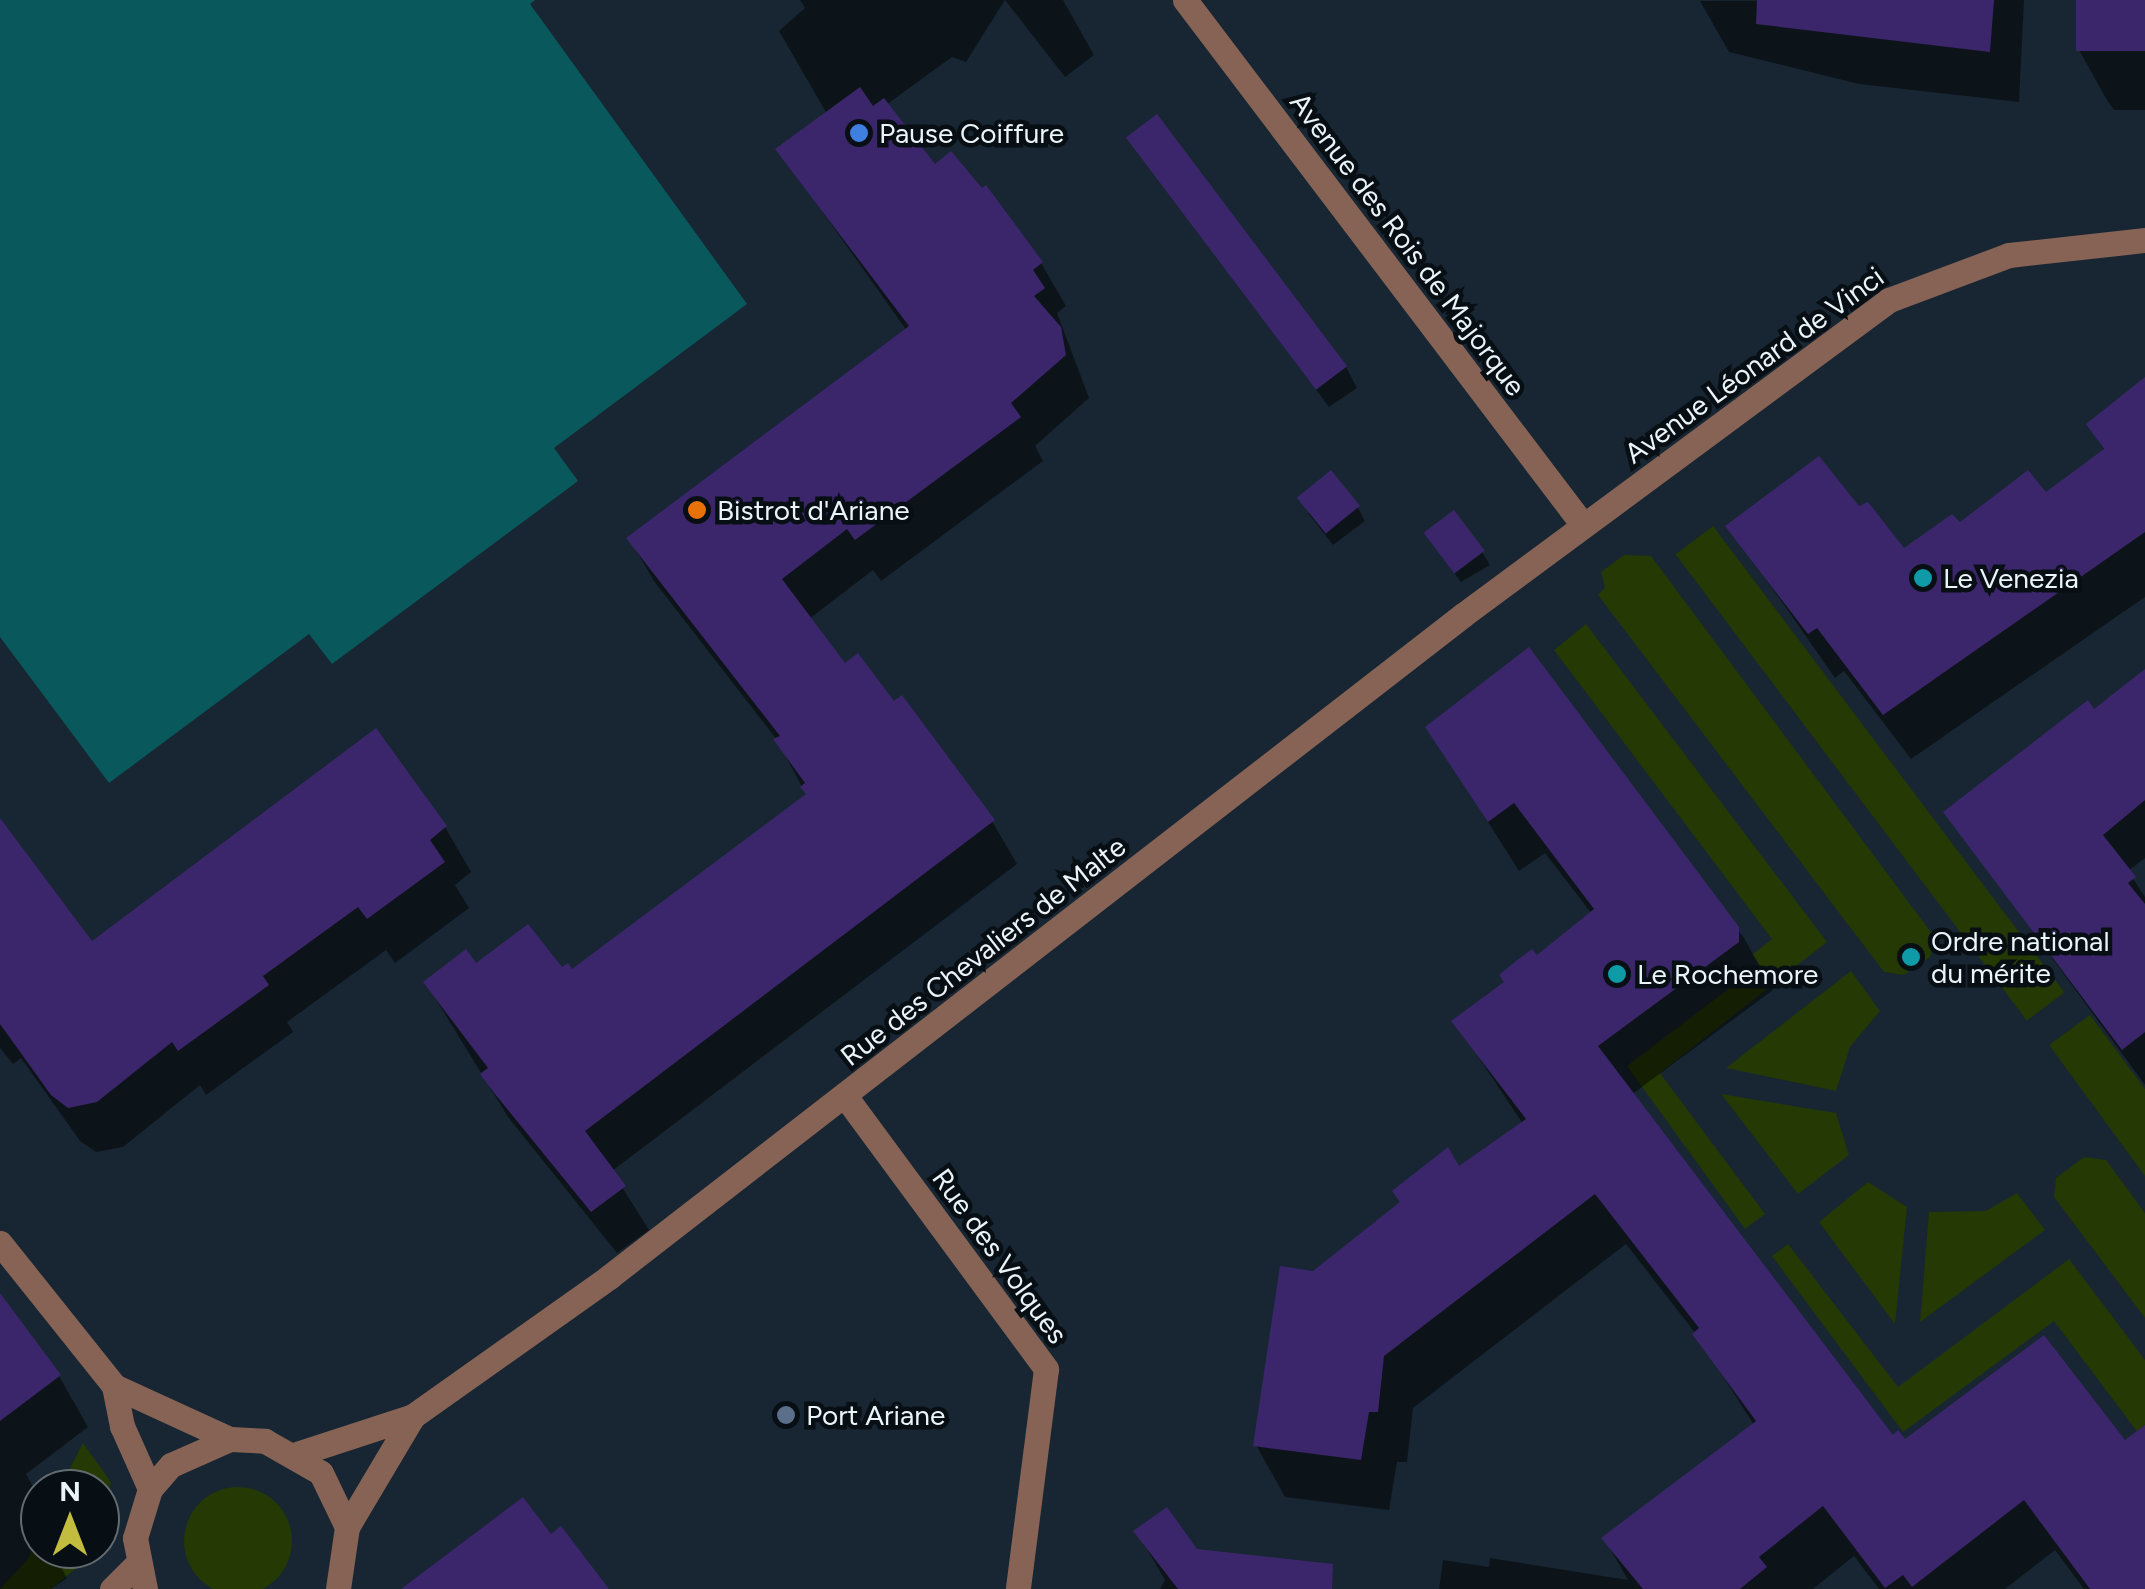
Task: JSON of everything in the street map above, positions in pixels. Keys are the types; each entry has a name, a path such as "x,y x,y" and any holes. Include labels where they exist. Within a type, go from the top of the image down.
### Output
{"street":[{"name":"Avenue des Rois de Majorque","path":"1185,0 1583,525"},
{"name":"Avenue Léonard de Vinci","path":"1583,525 1888,300 2010,255 2145,240"},
{"name":"Rue des Chevaliers de Malte","path":"414,1416 845,1096 1583,525"},
{"name":"Rue des Volques","path":"845,1096 1046,1369 1018,1589"},
{"path":"0,1242 114,1386 230,1440 265,1441 297,1454 320,1473 347,1527"},
{"path":"114,1386 122,1426 150,1489"},
{"path":"297,1454 414,1416"},
{"path":"338,1589 347,1527 414,1416"},
{"path":"145,1589 137,1564 137,1526 150,1489 171,1465 230,1440"},
{"path":"112,1589 137,1564"}],"shaded area":[{"path":"0,0 535,0 530,4 747,304 554,448 578,481 332,664 309,634 109,783 0,637"},
{"path":"1713,526 2064,992 2027,1021 1675,554"},
{"path":"1624,555 1651,556 1936,939 1930,957 1904,975 1884,972 1598,595 1605,587 1601,572"},
{"path":"1586,624 1827,942 1660,1073 1765,1214 1745,1229 1627,1066 1760,965 1752,955 1772,939 1554,650"},
{"path":"1851,971 1880,1011 1850,1047 1836,1091 1726,1068"},
{"path":"2090,1015 2145,1089 2145,1176 2049,1045"},
{"path":"1721,1094 1836,1113 1849,1155 1798,1194"},
{"path":"2084,1157 2106,1160 2145,1213 2145,1318 2054,1197 2056,1178"},
{"path":"1868,1182 1907,1207 1895,1324 1819,1222"},
{"path":"2017,1193 2045,1230 1920,1322 1929,1212 1986,1211"},
{"path":"1788,1244 1898,1387 2069,1259 2145,1360 2145,1442 2054,1321 1903,1432 1772,1256"},
{"path":"83,1443 102,1469 69,1469"},
{"path":"238,1487 259,1491 276,1503 288,1520 292,1541 288,1562 276,1579 259,1591 238,1595 217,1591 200,1579 188,1562 184,1541 188,1520 200,1503 217,1491"},
{"path":"20,1568 75,1569 51,1589 0,1589"}],"building":[{"path":"1757,0 1994,0 1990,52 1756,24"},
{"path":"2076,0 2145,0 2145,51 2076,51"},
{"path":"860,87 873,106 884,98 935,164 951,151 982,188 986,185 1043,262 1033,270 1045,288 1034,296 1061,327 1066,355 1011,403 1021,417 855,540 847,529 782,579 845,663 858,653 894,701 902,695 995,820 585,1131 626,1186 591,1212 480,1074 488,1068 423,982 466,949 476,963 528,924 562,967 568,963 572,969 806,794 800,787 805,783 773,739 780,736 626,538 909,326 775,149"},
{"path":"1157,114 1347,366 1316,390 1126,137"},
{"name":"Le Venezia","path":"2145,377 2145,532 1883,715 1817,628 1808,634 1725,526 1819,456 1859,506 1868,502 1904,548 1952,514 1960,522 2028,470 2046,492 2104,449 2086,424"},
{"path":"1331,470 1360,506 1326,533 1297,498"},
{"path":"1454,510 1485,551 1454,574 1424,533"},
{"path":"1529,647 1739,927 1739,942 1598,1046 1893,1435 1898,1430 1905,1439 2044,1335 2125,1440 2145,1425 2145,1589 2090,1589 2024,1500 1912,1587 1903,1575 1885,1588 1823,1506 1759,1557 1767,1567 1740,1589 1643,1589 1601,1538 1756,1421 1692,1334 1699,1328 1595,1194 1384,1356 1378,1412 1369,1412 1361,1460 1253,1446 1280,1266 1313,1271 1400,1202 1392,1191 1448,1147 1459,1166 1526,1119 1451,1021 1504,982 1499,975 1516,961 1532,949 1537,955 1594,909 1514,803 1488,822 1425,727"},
{"path":"2145,669 2145,800 2103,835 2136,877 2128,883 2145,904 2145,1032 2122,1050 1943,812 2088,700 2094,709"},
{"path":"376,728 447,826 430,840 445,862 367,919 358,907 263,976 269,985 178,1051 172,1042 97,1102 68,1108 51,1095 0,1024 0,818 92,941"},
{"path":"0,1293 61,1375 0,1421"},
{"path":"523,1497 551,1534 561,1526 609,1589 401,1589"},
{"path":"1167,1507 1197,1549 1333,1564 1332,1589 1178,1589 1133,1531"}],"place":[{"name":"Pause Coiffure","path":"859,133"},
{"name":"Bistrot d'Ariane","path":"697,510"},
{"name":"Le Venezia","path":"1923,578"},
{"name":"Ordre national du mérite","path":"1911,957"},
{"name":"Le Rochemore","path":"1617,974"},
{"name":"Port Ariane","path":"786,1415"}]}
